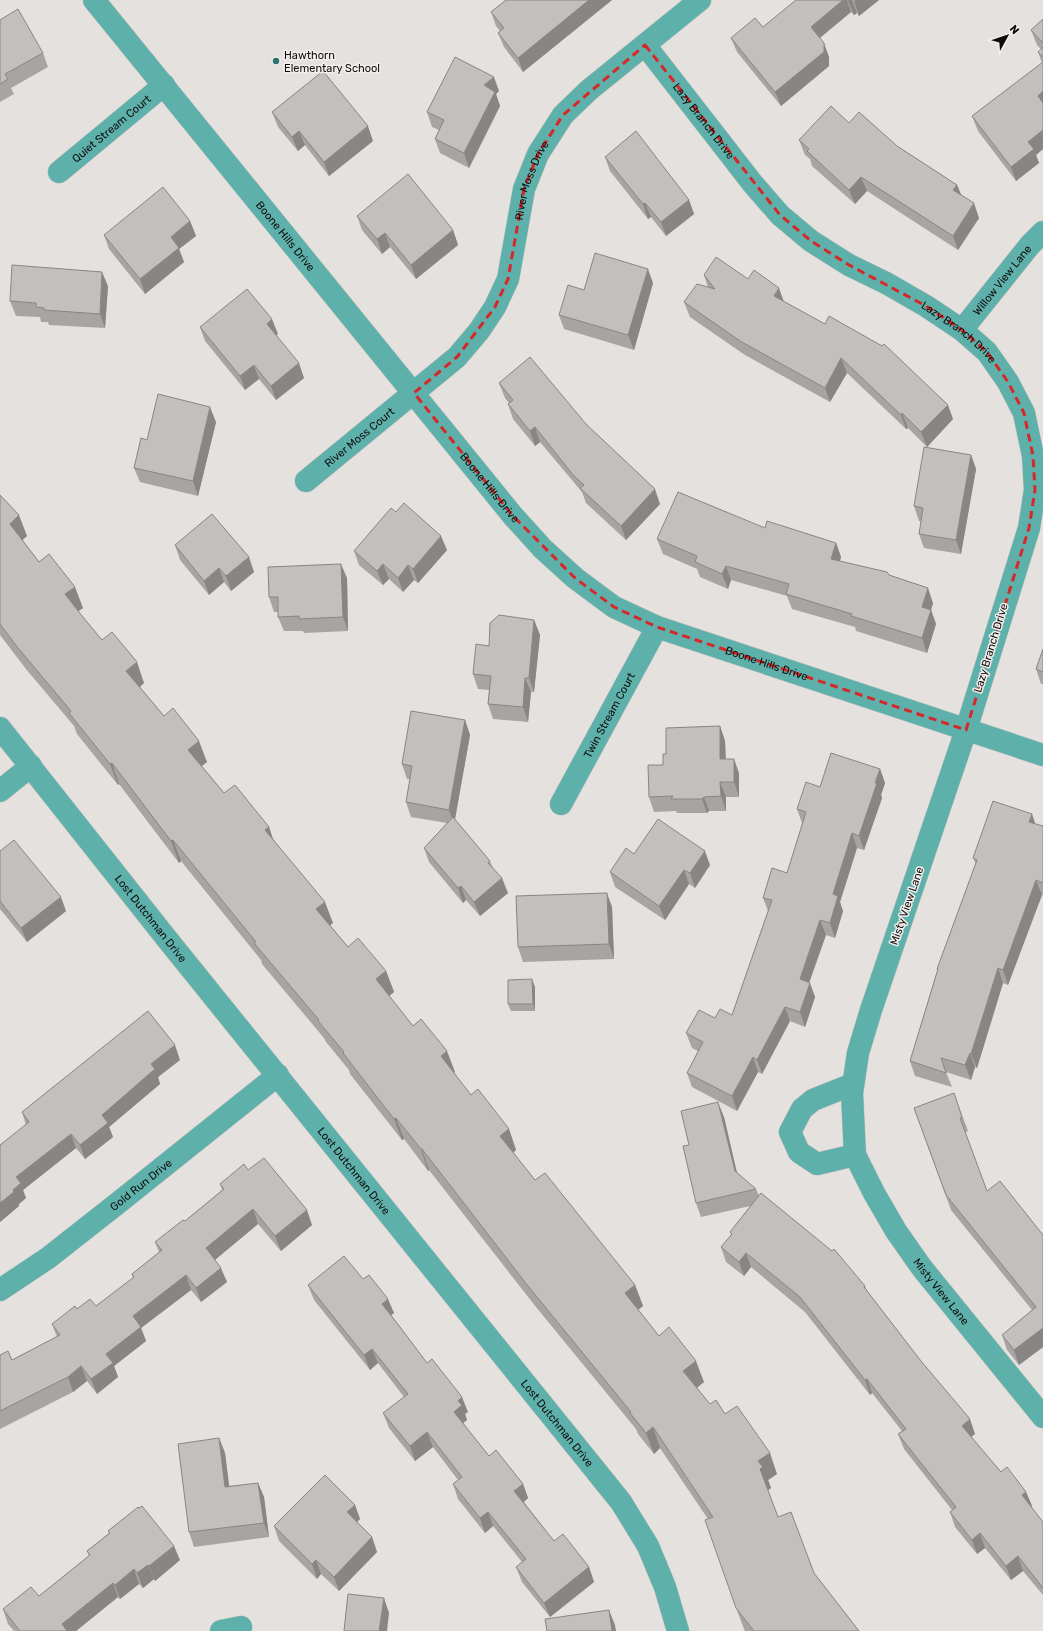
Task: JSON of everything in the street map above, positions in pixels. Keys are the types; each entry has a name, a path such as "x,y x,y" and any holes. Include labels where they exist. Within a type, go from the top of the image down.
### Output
{"street":[{"name":"Boone Hills Drive","path":"94,0 513,516 543,549 575,578 614,607 657,627 1043,755"},
{"name":"River Moss Drive","path":"414,393 457,356 479,331 495,308 508,279 524,189 538,154 563,115 589,90 700,0"},
{"name":"Lazy Branch Drive","path":"645,45 753,184 780,215 812,241 848,265 926,306 962,330 986,352 1008,382 1024,413 1033,456 1035,490 1029,528 966,730"},
{"name":"Quiet Stream Court","path":"59,172 164,85"},
{"name":"Willow View Lane","path":"962,330 1030,245 1043,232"},
{"name":"River Moss Court","path":"306,481 414,393"},
{"name":"Twin Stream Court","path":"561,804 657,627"},
{"name":"Lost Dutchman Drive","path":"0,728 167,939 278,1074 621,1502 648,1546 666,1587 678,1631"},
{"name":"Misty View Lane","path":"966,730 871,1010 858,1053 852,1093 855,1155 874,1193 892,1224 922,1268 1043,1417"},
{"path":"0,791 31,766"},
{"name":"Gold Run Drive","path":"0,1290 48,1258 278,1074"},
{"path":"854,1084 813,1100 802,1109 790,1132 799,1152 817,1164 855,1155"}],"highlighted area":[{"path":"645,45 780,215 811,241 849,265 926,306 962,330 987,352 1008,382 1024,413 1033,456 1035,490 1029,528 966,730 657,627 614,607 575,578 513,516 414,393 457,357 495,307 508,279 524,189 538,154 563,115"}],"building":[{"path":"506,0 589,0 518,58 498,33 504,28 491,12"},
{"path":"796,0 843,0 811,27 824,43 824,52 775,92 731,38 755,18 763,27"},
{"path":"18,9 43,53 5,74 8,79 0,84 0,20"},
{"path":"1043,19 1043,43 1031,30"},
{"path":"1043,47 1043,57 1038,52"},
{"path":"455,57 494,77 484,85 495,92 464,153 435,139 444,120 427,112"},
{"path":"1043,62 1043,91 1038,96 1043,103 1043,130 1028,142 1034,149 1011,167 972,116"},
{"path":"323,71 368,126 324,162 299,131 292,137 272,112"},
{"path":"831,106 849,123 859,112 897,146 957,185 953,190 974,203 953,236 861,177 849,190 807,151 809,149 799,140"},
{"path":"636,131 689,200 661,222 645,203 643,204 605,157"},
{"path":"408,174 453,230 411,265 385,233 377,239 357,216"},
{"path":"163,187 190,221 171,237 179,248 140,279 104,235"},
{"path":"595,253 648,269 628,335 559,315 568,285 584,290"},
{"path":"716,257 748,279 754,270 779,288 774,296 825,324 829,316 882,346 884,344 948,405 921,432 841,358 825,388 740,341 684,302 697,284 715,289 704,275"},
{"path":"12,265 102,272 100,314 44,310 44,308 36,307 36,303 10,301"},
{"path":"247,289 272,319 267,324 299,363 271,386 254,365 240,376 200,327"},
{"path":"530,357 586,424 655,489 621,526 580,488 584,485 574,476 535,427 530,431 508,404 513,400 499,383"},
{"path":"158,394 210,407 193,481 134,468 141,438 147,440"},
{"path":"924,447 971,455 956,540 919,534 923,508 914,506"},
{"path":"678,492 765,528 767,521 836,543 831,559 887,572 889,575 928,588 922,607 931,610 922,638 851,616 852,614 786,594 789,584 726,566 722,574 695,562 697,556 657,539"},
{"path":"0,495 19,515 10,524 39,562 49,554 75,587 65,594 82,616 102,640 112,632 137,662 126,671 164,716 173,708 199,741 188,750 224,793 235,785 269,827 265,830 325,902 316,909 348,947 358,938 386,971 376,979 413,1026 421,1019 447,1051 441,1056 471,1095 478,1089 509,1129 500,1136 535,1180 545,1173 635,1285 625,1293 659,1336 669,1327 696,1361 683,1371 710,1404 716,1400 725,1414 737,1406 770,1453 758,1461 763,1467 760,1469 778,1517 791,1512 814,1573 859,1631 754,1631 736,1608 705,1520 713,1517 653,1427 646,1433 630,1413 631,1412 528,1286 422,1149 396,1118 394,1119 343,1053 344,1052 318,1021 319,1020 254,943 256,942 173,840 171,841 112,763 110,764 69,713 71,711 18,648 0,624"},
{"path":"404,503 441,536 413,569 408,565 398,578 383,564 377,571 354,551 391,508 396,512"},
{"path":"212,514 249,557 226,576 219,568 204,581 175,545"},
{"path":"341,564 343,617 299,619 299,616 278,617 278,597 269,597 268,567"},
{"path":"499,615 534,620 529,678 525,678 523,707 488,704 491,676 473,674 476,644 489,646 490,623"},
{"path":"1043,649 1043,672 1036,669"},
{"path":"411,711 465,720 449,810 406,802 412,766 402,764"},
{"path":"720,726 720,759 734,759 734,782 720,782 721,796 704,797 702,799 671,799 673,796 649,797 648,765 663,765 663,754 666,754 666,728"},
{"path":"831,753 880,769 875,783 877,783 859,836 852,833 833,894 838,896 830,923 820,920 800,979 810,983 800,1012 785,1007 757,1060 753,1057 732,1096 687,1073 703,1042 686,1033 699,1010 715,1018 720,1009 732,1015 772,900 763,898 772,868 787,873 806,812 797,809 806,782 820,787"},
{"path":"993,801 1032,814 1029,822 1043,826 1043,883 1036,880 1003,970 998,968 971,1054 970,1053 965,1065 941,1058 946,1073 910,1061 937,969 977,860 973,858"},
{"path":"453,817 490,861 488,863 502,878 474,902 461,886 458,888 424,848"},
{"path":"658,819 705,851 690,873 684,870 659,906 610,872 626,848 634,854"},
{"path":"14,840 61,897 21,928 0,901 0,851"},
{"path":"607,893 609,944 518,947 516,896"},
{"path":"532,979 533,1004 508,1004 508,980"},
{"path":"148,1011 175,1045 151,1064 155,1069 102,1115 108,1123 80,1145 71,1134 16,1177 21,1183 13,1190 14,1192 0,1203 0,1145 29,1122 22,1112"},
{"path":"954,1093 962,1117 960,1118 987,1191 1000,1181 1043,1235 1043,1328 1014,1350 1002,1335 1036,1307 946,1195 914,1108"},
{"path":"718,1102 735,1171 756,1189 696,1203 683,1146 689,1145 681,1111"},
{"path":"264,1158 307,1210 275,1236 253,1209 206,1248 221,1268 196,1288 186,1275 133,1316 141,1327 106,1354 113,1363 91,1379 81,1366 68,1377 0,1411 0,1355 8,1351 12,1360 60,1335 52,1324 75,1306 77,1309 90,1299 96,1306 134,1277 132,1274 162,1250 155,1242 183,1220 185,1221 224,1189 220,1184 244,1164 248,1170"},
{"path":"761,1193 832,1251 834,1249 865,1286 864,1287 921,1361 970,1419 962,1426 1001,1472 1007,1467 1026,1492 1022,1495 1043,1522 1043,1588 1018,1556 1006,1566 980,1533 972,1540 950,1512 956,1507 898,1434 906,1429 867,1379 865,1380 800,1297 746,1253 739,1262 721,1247 732,1234 730,1232"},
{"path":"344,1256 363,1279 369,1275 388,1299 382,1304 427,1363 432,1359 462,1397 458,1401 462,1405 454,1412 489,1456 496,1450 523,1484 514,1491 554,1541 563,1534 589,1567 544,1603 516,1567 526,1559 488,1512 480,1518 453,1484 462,1477 427,1432 410,1446 383,1413 408,1394 372,1349 364,1355 308,1285"},
{"path":"219,1438 225,1487 258,1483 264,1523 189,1532 178,1444"},
{"path":"325,1475 355,1505 347,1512 372,1537 334,1577 316,1560 312,1564 274,1526"},
{"path":"142,1506 174,1546 149,1566 148,1565 137,1573 134,1569 115,1585 113,1583 62,1624 67,1631 20,1631 3,1609 31,1587 39,1596 90,1555 87,1551 110,1533 108,1531 138,1507 139,1508"},
{"path":"348,1594 384,1598 379,1631 344,1631"},
{"path":"609,1610 612,1631 547,1631 545,1619"}],"place":[{"name":"Hawthorn Elementary School","path":"276,61"}]}
